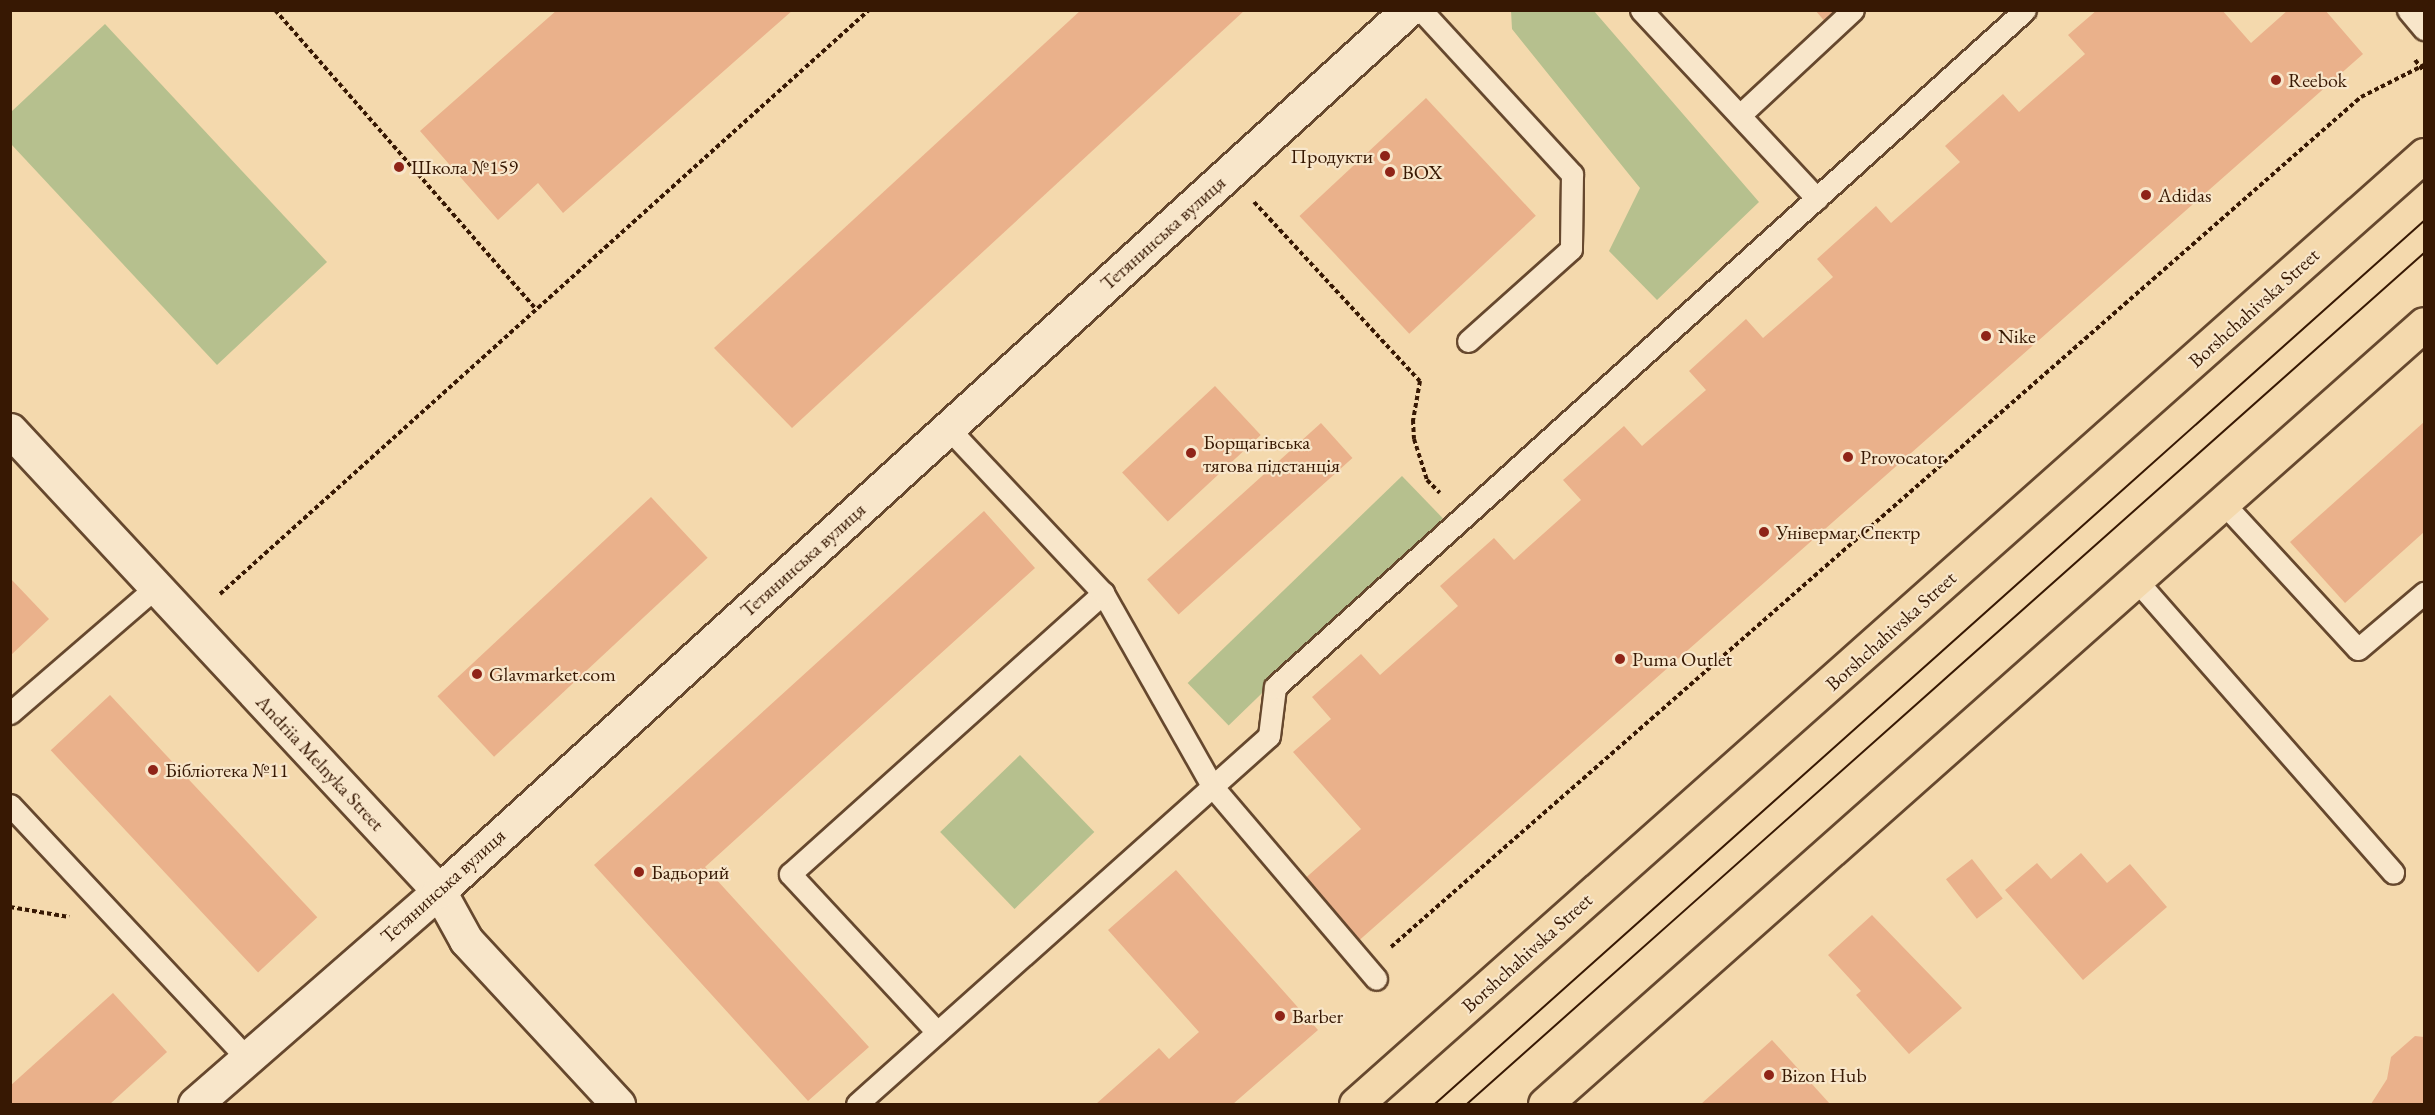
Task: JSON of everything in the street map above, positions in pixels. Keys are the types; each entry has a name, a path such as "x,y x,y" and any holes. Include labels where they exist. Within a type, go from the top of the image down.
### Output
{"main road":[{"name":"Borshchahivska Street","path":"1356,1104 2424,155"},
{"path":"1545,1104 2224,504 2424,324"}],"street":[{"name":"Тетянинська вулиця","path":"195,1104 439,891 1408,10"},
{"name":"Andriia Melnyka Street","path":"10,430 439,891 466,940 618,1104"}],"lane":[{"path":"1421,10 1572,174 1571,249 1468,341"},
{"path":"1641,10 1817,199"},
{"path":"1740,115 1853,10"},
{"path":"857,1104 1269,736 1275,687 2025,10"},
{"path":"2408,10 2424,29"},
{"path":"948,428 1103,593 1212,786 1376,980"},
{"path":"2224,504 2358,649 2424,593"},
{"path":"2137,581 2393,872"},
{"path":"10,713 155,588"},
{"path":"937,1032 790,874 1103,593"},
{"path":"10,805 248,1058"}],"path":[{"path":"275,10 536,309"},
{"path":"220,594 868,10"},
{"path":"1376,980 1383,954 2352,105 2424,65"},
{"path":"1228,174 1420,381 1413,420 1419,459 1427,480 1463,518"}],"green space":[{"path":"1511,11 1594,11 1759,202 1657,300 1609,251 1640,188 1512,29"},
{"path":"105,24 327,262 217,365 11,144 11,112"},
{"path":"1402,476 1443,518 1229,725 1188,683"},
{"path":"1020,755 1094,832 1014,909 940,832"}],"building":[{"path":"557,10 793,10 563,213 538,183 498,220 420,131"},
{"path":"1081,10 1245,10 792,428 714,348"},
{"path":"1815,10 1842,10 1827,24"},
{"path":"2097,10 2222,10 2251,43 2288,10 2325,10 2363,54 1355,944 1301,882 1361,829 1293,752 1331,719 1312,697 1361,654 1380,675 1458,606 1440,586 1494,538 1514,560 1581,500 1563,480 1624,426 1642,446 1706,390 1689,371 1746,319 1763,338 1833,277 1817,259 1876,206 1891,223 1960,162 1945,146 2003,94 2019,112 2085,54 2068,35"},
{"path":"1426,98 1536,216 1409,334 1299,216"},
{"name":"Борщагівська тягова підстанція","path":"1215,386 1261,435 1168,522 1122,473"},
{"path":"2424,422 2424,532 2345,603 2290,542"},
{"path":"1321,423 1352,458 1179,615 1147,580"},
{"path":"651,497 708,558 494,757 437,696"},
{"path":"984,511 1035,568 705,867 869,1047 808,1101 594,865"},
{"path":"10,578 49,619 10,656"},
{"path":"110,695 317,917 258,973 51,750"},
{"path":"2081,853 2107,883 2130,864 2167,907 2083,980 2005,890 2037,863 2051,879"},
{"path":"1972,859 2003,898 1977,919 1946,879"},
{"path":"1176,870 1318,1030 1233,1104 1096,1104 1159,1048 1169,1059 1199,1032 1108,930"},
{"path":"1872,915 1962,1008 1909,1054 1856,995 1861,991 1828,955"},
{"path":"113,993 167,1052 110,1104 10,1104 10,1086"},
{"path":"2415,1036 2424,1037 2424,1104 2371,1104 2387,1079 2391,1057"},
{"name":"Bizon Hub","path":"1772,1040 1830,1104 1701,1104"}],"tram line":[{"path":"1435,1104 2424,221"},
{"path":"1467,1104 2424,253"}],"place":[{"name":"Reebok","path":"2276,80"},
{"name":"Продукти","path":"1385,156"},
{"name":"Школа №159","path":"399,167"},
{"name":"BOX","path":"1390,172"},
{"name":"Adidas","path":"2146,195"},
{"name":"Nike","path":"1986,336"},
{"name":"Борщагівська тягова підстанція","path":"1191,453"},
{"name":"Provocator","path":"1848,457"},
{"name":"Універмаг Спектр","path":"1764,532"},
{"name":"Puma Outlet","path":"1620,659"},
{"name":"Glavmarket.com","path":"477,674"},
{"name":"Бібліотека №11","path":"153,770"},
{"name":"Бадьорий","path":"639,872"},
{"name":"Barber","path":"1280,1016"},
{"name":"Bizon Hub","path":"1769,1075"}]}
